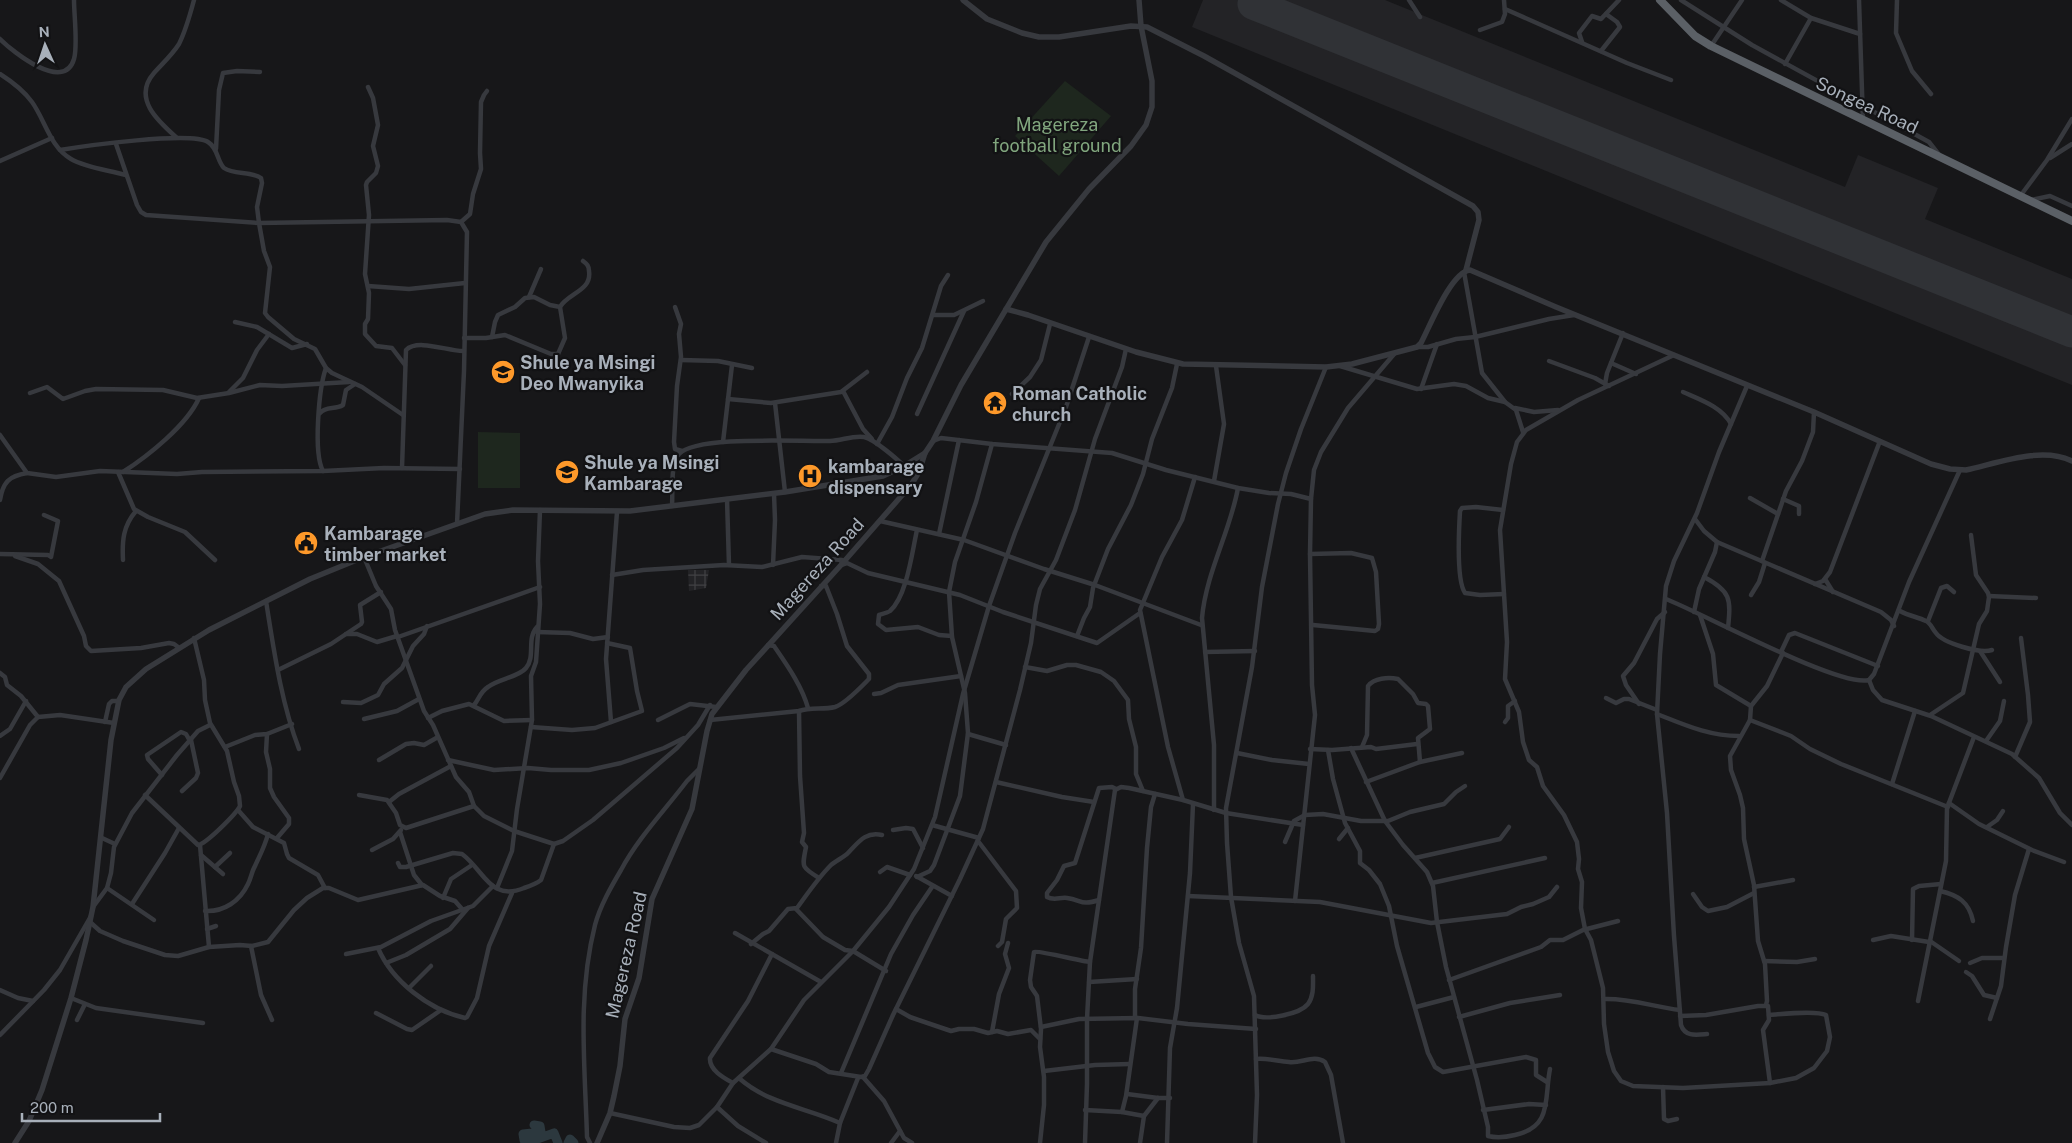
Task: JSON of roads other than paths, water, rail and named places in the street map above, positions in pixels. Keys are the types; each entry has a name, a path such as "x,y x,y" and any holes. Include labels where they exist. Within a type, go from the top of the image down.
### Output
{"highway":[{"name":"Songea Road","path":"1660,0 1694,36 1711,46 2072,221"}],"street":[{"path":"0,39 39,68 51,74 60,72 72,64 74,60 74,0"},
{"path":"176,138 156,119 150,111 145,97 147,86 153,74 178,44 194,0"},
{"path":"963,0 987,19 1037,37 1060,37 1141,26 1163,34 1473,206 1478,212 1479,220 1465,271 1445,296 1421,343 1417,347"},
{"name":"Magereza Road","path":"597,1143 610,1113 620,1066 625,1019 638,978 652,899 692,809 713,706 841,565 915,479 924,453 933,441 956,393 1046,242 1089,189 1132,146 1146,125 1152,107 1152,81 1141,26 1139,0"},
{"path":"1409,0 1420,17"},
{"path":"1504,0 1504,19"},
{"path":"1582,42 1579,33 1586,22 1592,16 1601,19 1619,0"},
{"path":"1681,0 1785,64 1863,107 1898,123 1929,142 1940,156"},
{"path":"1711,46 1742,0"},
{"path":"1781,0 1811,18 1860,34"},
{"path":"1859,0 1863,121"},
{"path":"1897,0 1896,33 1912,72 1930,94"},
{"path":"1505,9 1670,80"},
{"path":"1601,51 1616,34 1620,26 1606,14"},
{"path":"1480,30 1516,15"},
{"path":"1785,64 1811,18"},
{"path":"216,150 219,90 223,73 238,71 260,72"},
{"path":"0,74 32,102 60,150 72,160 126,175"},
{"path":"368,86 374,98 378,125 373,146 378,170 366,186 368,220 365,274 368,286 368,319 365,324 365,334 376,346 392,348 405,365"},
{"path":"116,144 138,205 141,212 146,215 259,223 368,220 447,220 461,222 470,214 473,194 481,169 481,102 487,91"},
{"path":"2021,195 2047,160 2072,119"},
{"path":"0,162 52,138"},
{"path":"60,150 176,138 202,139 208,141 216,150 226,169 261,178 262,183 257,207 264,251 270,267 266,313 289,336 315,349 326,368 332,373 353,383 403,415"},
{"path":"2047,160 2072,144"},
{"path":"2031,200 2050,196 2072,206"},
{"path":"457,524 467,232 461,222"},
{"path":"464,338 508,336 551,354 557,354 562,349 566,336 560,307 564,301 584,288 587,283 589,269 583,261"},
{"path":"529,297 541,269"},
{"path":"1465,271 1475,271 1747,386 1814,412 1931,464 1960,470 2032,455 2064,457 2072,461"},
{"path":"1465,271 1482,373 1505,402"},
{"path":"875,443 892,417 922,348 941,286 948,275"},
{"path":"368,286 409,289 465,282"},
{"path":"492,337 494,322 498,315 529,297 534,297 545,303 560,307"},
{"path":"933,315 940,313 954,315 983,301"},
{"path":"675,307 681,324 679,334 681,360 677,386 674,448 682,451"},
{"path":"1006,309 1177,364 1326,367 1340,366 1417,347 1425,348 1456,339 1475,337 1575,314"},
{"path":"916,414 964,311"},
{"path":"235,322 257,327 292,348 307,344"},
{"path":"1012,394 1030,377 1041,360 1050,324"},
{"path":"228,394 243,378 258,348 269,334"},
{"path":"1606,386 1611,363 1623,334"},
{"path":"610,1113 674,1127 690,1128 699,1125 717,1106 734,1083 771,1049 804,1000 853,951 889,908 910,874 924,848 932,825 964,688 989,606 1007,554 1066,407 1089,337"},
{"path":"1421,389 1438,344"},
{"path":"402,468 406,350 410,346 436,346 464,351"},
{"path":"836,1143 840,1123 861,1077 869,1069 896,1009 979,839 1006,745 1025,667 1038,597 1068,527 1100,422 1122,368 1126,349"},
{"path":"1295,901 1315,714 1312,685 1310,554 1311,499 1314,470 1321,452 1348,408 1395,353"},
{"path":"1674,354 1636,374 1606,386 1562,410 1523,432 1516,442 1500,535 1507,647 1505,679 1521,718 1523,742 1529,760 1538,769 1543,786 1564,815 1577,842 1578,869 1582,882 1581,908 1585,929 1594,948 1604,998 1606,1038 1616,1074 1621,1081 1633,1086 1698,1088 1770,1083 1806,1074 1820,1062 1829,1046 1828,1021 1824,1014 1795,1012 1769,1015"},
{"path":"681,360 714,361 752,368"},
{"path":"1549,361 1606,386"},
{"path":"1611,363 1636,374"},
{"path":"1077,636 1090,607 1095,585 1108,549 1131,505 1146,464 1154,431 1172,388 1177,364"},
{"path":"724,442 732,365"},
{"path":"1214,481 1224,424 1216,366"},
{"path":"1340,366 1410,388 1421,389 1454,384 1463,385 1488,398 1505,402 1515,408 1534,412 1562,410"},
{"path":"1255,1143 1257,1095 1254,994 1239,943 1230,897 1226,813 1255,651 1262,588 1281,493 1301,428 1326,367"},
{"path":"323,471 319,462 318,450 322,384 326,368"},
{"path":"728,399 775,403 843,391 867,372"},
{"path":"30,393 47,387 63,399 92,390 154,389 199,398 228,394 260,385 353,383"},
{"path":"320,413 324,409 343,405 346,390 353,383"},
{"path":"1707,1034 1696,1035 1686,1033 1682,1029 1680,1016 1667,813 1658,712 1660,654 1670,570 1694,519 1747,386"},
{"path":"843,391 863,429 875,443 904,466"},
{"path":"1684,392 1725,413 1731,424"},
{"path":"120,472 141,461 159,445 193,410 199,398"},
{"path":"775,403 785,492"},
{"path":"1515,408 1519,413 1523,432"},
{"path":"1751,595 1759,582 1784,498 1791,480 1802,461 1813,432 1814,412"},
{"path":"0,435 27,473"},
{"path":"672,506 674,462 682,451 694,446 724,442 832,441 862,437 875,443"},
{"path":"933,441 941,438 992,444 1112,453 1195,478 1238,488 1311,499"},
{"path":"939,534 959,440"},
{"path":"1815,584 1825,579 1830,572 1880,441"},
{"path":"917,877 932,869 949,830 960,796 968,734 964,688 952,636 949,592 955,562 964,540 992,444"},
{"path":"15,1143 28,1121 42,1090 71,998 93,910 114,723 119,701 126,687 136,677 178,647 310,579 457,524 503,511 617,512 774,494 883,476 904,466 924,453"},
{"path":"0,500 5,482 10,478 27,473 56,477 90,472 171,474 402,468 460,469"},
{"path":"1869,680 1878,666 1910,582 1960,470"},
{"path":"120,472 127,497 136,511 185,532 215,560"},
{"path":"1183,800 1168,747 1156,678 1140,613 1162,557 1182,520 1195,478"},
{"path":"1214,810 1214,745 1202,625 1204,600 1238,488"},
{"path":"773,565 775,547 774,494"},
{"path":"726,498 729,565"},
{"path":"1750,498 1778,514"},
{"path":"1784,498 1799,506 1799,514"},
{"path":"1503,510 1476,506 1462,508 1460,511 1458,535 1462,585 1466,593 1480,596 1504,594"},
{"path":"346,954 378,948 431,921 477,903 495,887 512,851 532,720 531,679 536,662 540,587 540,510"},
{"path":"123,560 124,531 128,521 136,511"},
{"path":"612,722 606,668 617,512"},
{"path":"15,556 43,554 51,557 58,521 44,515"},
{"path":"1694,519 1704,532 1717,542 1886,615 1894,626"},
{"path":"880,521 964,540 1095,585 1202,625"},
{"path":"917,530 906,582 898,601 891,610 879,615 879,626 886,630 918,627 939,635 952,636"},
{"path":"1930,715 1962,693 1979,624 1987,611 1989,596 1976,575 1971,536"},
{"path":"1694,612 1717,542"},
{"path":"1310,554 1351,553 1372,558 1376,572 1379,618 1379,628 1376,631 1312,625"},
{"path":"0,554 15,556 38,564 59,582 84,636 86,646 91,652 141,648 168,643 178,647"},
{"path":"612,575 643,570 729,565 762,567 802,557 838,559 842,560 841,565 847,563 864,572 949,592 1034,623 1099,643 1110,633 1140,613"},
{"path":"364,558 376,586 391,609 405,661 419,700 456,777 469,792 474,806 484,816 514,831 554,844"},
{"path":"1704,577 1719,584 1724,589 1730,608 1728,628"},
{"path":"1825,579 1833,592"},
{"path":"710,720 838,706 870,676 847,646 836,610 826,586 821,586"},
{"path":"1928,621 1941,588 1947,586 1954,592"},
{"path":"346,634 357,634 377,642 540,587"},
{"path":"278,670 362,624 360,605 381,592"},
{"path":"1989,596 2036,598"},
{"path":"1666,599 1782,653 1856,681 1869,680"},
{"path":"266,601 273,648 299,749"},
{"path":"1900,611 1928,621 1939,636 1973,650 1992,650"},
{"path":"1639,704 1626,685 1623,676 1634,663 1657,619 1665,612"},
{"path":"1700,615 1712,654 1716,685 1751,706"},
{"path":"343,702 362,703 378,694 384,684 402,668 427,626"},
{"path":"537,629 570,633 593,639 608,637"},
{"path":"474,705 480,694 488,686 525,670 530,659 531,639 537,629"},
{"path":"1770,1083 1763,1030 1769,1022 1769,1008 1766,1006 1764,961 1758,941 1754,890 1744,839 1742,800 1729,765 1730,756 1739,736 1750,720 1751,706 1767,686 1789,635 1795,633 1878,666"},
{"path":"194,638 204,680 204,698 210,725 225,747 234,782 240,796 238,810 212,837 200,845"},
{"path":"2015,757 2030,722 2021,638"},
{"path":"531,727 578,730 599,727 642,711 636,691 629,648 607,643"},
{"path":"768,645 774,646 778,651 799,686 808,708"},
{"path":"1205,652 1255,651"},
{"path":"1980,651 2000,682"},
{"path":"1025,667 1047,671 1067,665 1076,665 1101,672 1114,681 1128,700 1128,719 1136,747 1136,774 1144,791"},
{"path":"0,673 5,677 7,685 26,702 38,717"},
{"path":"874,694 882,693 898,685 961,676"},
{"path":"1362,747 1367,735 1367,687 1371,682 1391,678 1400,679 1418,703 1428,706 1430,729 1419,736 1417,744 1420,762"},
{"path":"1869,680 1873,690 1882,700 1930,715 2015,757 2039,778 2060,813 2072,825"},
{"path":"1606,698 1614,702 1626,699 1702,732 1718,736 1739,736"},
{"path":"105,722 109,704 112,700 119,701"},
{"path":"364,718 397,711 419,700"},
{"path":"1505,722 1508,718 1508,706 1515,701"},
{"path":"0,736 10,729 26,702"},
{"path":"1986,741 2000,721 2004,702"},
{"path":"658,720 690,704 713,706"},
{"path":"428,718 439,712 464,705 474,705 504,721 532,720"},
{"path":"378,948 386,963 409,988 441,1010 458,1017 467,1017 477,998 489,946 512,893 541,880 554,844 574,834 608,808 687,737 713,706"},
{"path":"799,711 804,833 802,842 806,846 803,866 805,870 819,878"},
{"path":"1892,784 1915,711"},
{"path":"0,778 30,725 38,717 60,715 114,723"},
{"path":"1750,720 1791,736 1810,749 1834,760 1948,805 1969,819 2029,849 2064,862"},
{"path":"225,747 255,735 267,734 292,724"},
{"path":"0,1035 60,970 107,888 115,844 127,821 145,795 190,741 199,731 210,725"},
{"path":"162,775 148,759 147,755 181,732 184,732 190,741 198,773 196,778 182,791"},
{"path":"267,734 266,752 270,769 270,788 274,797 290,818 289,824 277,838"},
{"path":"968,734 1006,745"},
{"path":"379,760 406,744 424,745 438,737"},
{"path":"448,760 494,770 525,768 577,771 621,763 659,750 687,737"},
{"path":"1918,1001 1947,849 1948,805 1974,737"},
{"path":"1310,750 1362,747 1376,749 1417,744"},
{"path":"1351,748 1385,821 1427,872 1432,884 1436,896 1437,922 1449,980 1473,1066 1488,1127 1488,1136 1504,1137 1518,1135 1534,1128 1542,1119 1546,1105 1547,1082 1550,1069"},
{"path":"1328,750 1333,779 1344,818 1360,851 1360,863 1370,871 1382,888 1392,916 1396,946 1416,1007 1428,1053 1438,1070 1443,1072 1526,1056 1536,1060 1536,1075 1547,1082"},
{"path":"1237,753 1272,760 1309,764"},
{"path":"1366,782 1420,762 1462,753"},
{"path":"389,802 399,794 451,766"},
{"path":"590,1143 587,1137 582,1056 583,1015 585,979 596,923 622,868 687,781 701,766"},
{"path":"996,782 1094,802"},
{"path":"1285,842 1292,824 1296,819 1305,815 1323,814 1362,821 1385,821 1410,812 1444,804 1465,786"},
{"path":"1099,900 1081,903 1067,898 1051,899 1047,897 1047,891 1057,880 1064,866 1075,863 1098,788 1112,787 1116,789 1126,787 1183,800 1226,813 1303,825"},
{"path":"1085,1143 1090,962 1112,803 1116,789"},
{"path":"1122,1112 1127,1094 1136,1018 1136,979 1141,948 1147,842 1151,807 1155,794"},
{"path":"145,795 195,843 200,845"},
{"path":"360,795 384,799 389,802 402,830 415,878 422,885 443,898 455,901 462,909"},
{"path":"1167,1143 1170,1098 1170,1048 1175,1022 1188,896 1193,804"},
{"path":"372,850 393,839 402,830 457,810 474,806"},
{"path":"238,810 249,824 284,843 286,854 318,875 325,888 358,900 422,885"},
{"path":"1986,827 1997,820 2003,811"},
{"path":"932,825 979,839 1017,893 1017,908 1006,919 1002,942 998,946"},
{"path":"1415,858 1500,839 1509,826"},
{"path":"132,904 179,828"},
{"path":"1339,839 1348,828"},
{"path":"893,830 913,829 924,848"},
{"path":"206,911 222,910 241,896 249,883 268,834"},
{"path":"796,909 819,878 859,841 869,835 882,835"},
{"path":"102,838 115,844"},
{"path":"200,845 210,947"},
{"path":"1990,1019 2004,973 2004,958 2015,895 2029,849"},
{"path":"215,867 230,853"},
{"path":"398,863 402,867 411,866 458,853 465,856 495,887 512,893"},
{"path":"200,854 223,874"},
{"path":"1432,884 1545,858"},
{"path":"443,898 451,879 472,865"},
{"path":"880,872 887,867 910,874 952,896"},
{"path":"1693,894 1702,907 1708,911 1727,907 1754,890 1793,880"},
{"path":"1912,940 1913,890 1919,886 1941,884"},
{"path":"841,1074 892,954 913,915 932,887"},
{"path":"1188,896 1328,903 1421,922 1437,922 1507,914 1550,897 1557,887"},
{"path":"107,888 154,920"},
{"path":"90,922 100,931 112,937 165,955 178,956 210,947 250,946 271,940 294,910 315,892 325,888"},
{"path":"1940,890 1953,894 1963,902 1969,909 1973,921"},
{"path":"386,963 406,955 453,927 468,908"},
{"path":"751,944 768,931 788,909 796,909 823,937 845,950 853,951 886,971"},
{"path":"1449,980 1541,947 1550,940 1563,940 1585,929 1618,921"},
{"path":"207,929 216,926"},
{"path":"735,933 751,944 821,982"},
{"path":"1873,940 1892,936 1929,942 1959,961"},
{"path":"992,1032 999,994 1009,968 1005,954 1008,943"},
{"path":"250,946 261,995 272,1020"},
{"path":"1040,1143 1044,1105 1044,1071 1037,996 1030,982 1034,950 1090,962"},
{"path":"734,1083 712,1068 710,1058 748,1001 772,954"},
{"path":"1970,963 1982,958 2004,958"},
{"path":"1764,961 1797,962 1815,959"},
{"path":"409,988 431,966"},
{"path":"1966,972 1972,976 1984,995 1997,998"},
{"path":"1255,1015 1268,1018 1294,1012 1307,1006 1312,994 1313,976"},
{"path":"1089,982 1136,979"},
{"path":"0,990 18,998 33,1001"},
{"path":"1459,1016 1510,1003 1560,995"},
{"path":"1416,1007 1454,997"},
{"path":"71,998 84,1004 148,1016 203,1023"},
{"path":"1604,998 1680,1010"},
{"path":"77,1020 84,1004"},
{"path":"1680,1016 1706,1015 1766,1006"},
{"path":"896,1009 910,1017 949,1031 971,1028 988,1033 998,1031 1008,1034 1031,1030 1040,1039"},
{"path":"376,1013 406,1029 412,1030 441,1010"},
{"path":"1041,1027 1087,1019 1136,1018 1256,1029"},
{"path":"771,1049 816,1064 829,1072 861,1077 884,1100 904,1138 912,1143"},
{"path":"1256,1059 1272,1058 1290,1063 1316,1059 1325,1062 1330,1075 1343,1143"},
{"path":"1044,1071 1130,1064"},
{"path":"740,1079 773,1099 840,1123"},
{"path":"1663,1087 1664,1120 1677,1119"},
{"path":"1127,1094 1170,1098"},
{"path":"1140,1143 1144,1116 1158,1098"},
{"path":"1483,1110 1529,1104 1546,1105"},
{"path":"717,1106 738,1126 766,1143"},
{"path":"1085,1110 1122,1112 1144,1116"},
{"path":"891,1143 900,1131"}],"waterway":[{"path":"534,1125 540,1126 541,1132 523,1134 524,1140 532,1141 554,1133 558,1143"},
{"path":"568,1143 570,1139 574,1143"}],"place":[{"name":"Shule ya Msingi Deo Mwanyika","path":"503,372"},
{"name":"Roman Catholic church","path":"995,403"},
{"name":"Shule ya Msingi Kambarage","path":"567,472"},
{"name":"kambarage dispensary","path":"810,476"},
{"name":"Kambarage timber market","path":"306,543"}],"park label":[{"name":"Magereza football ground","path":"1057,134"}]}
